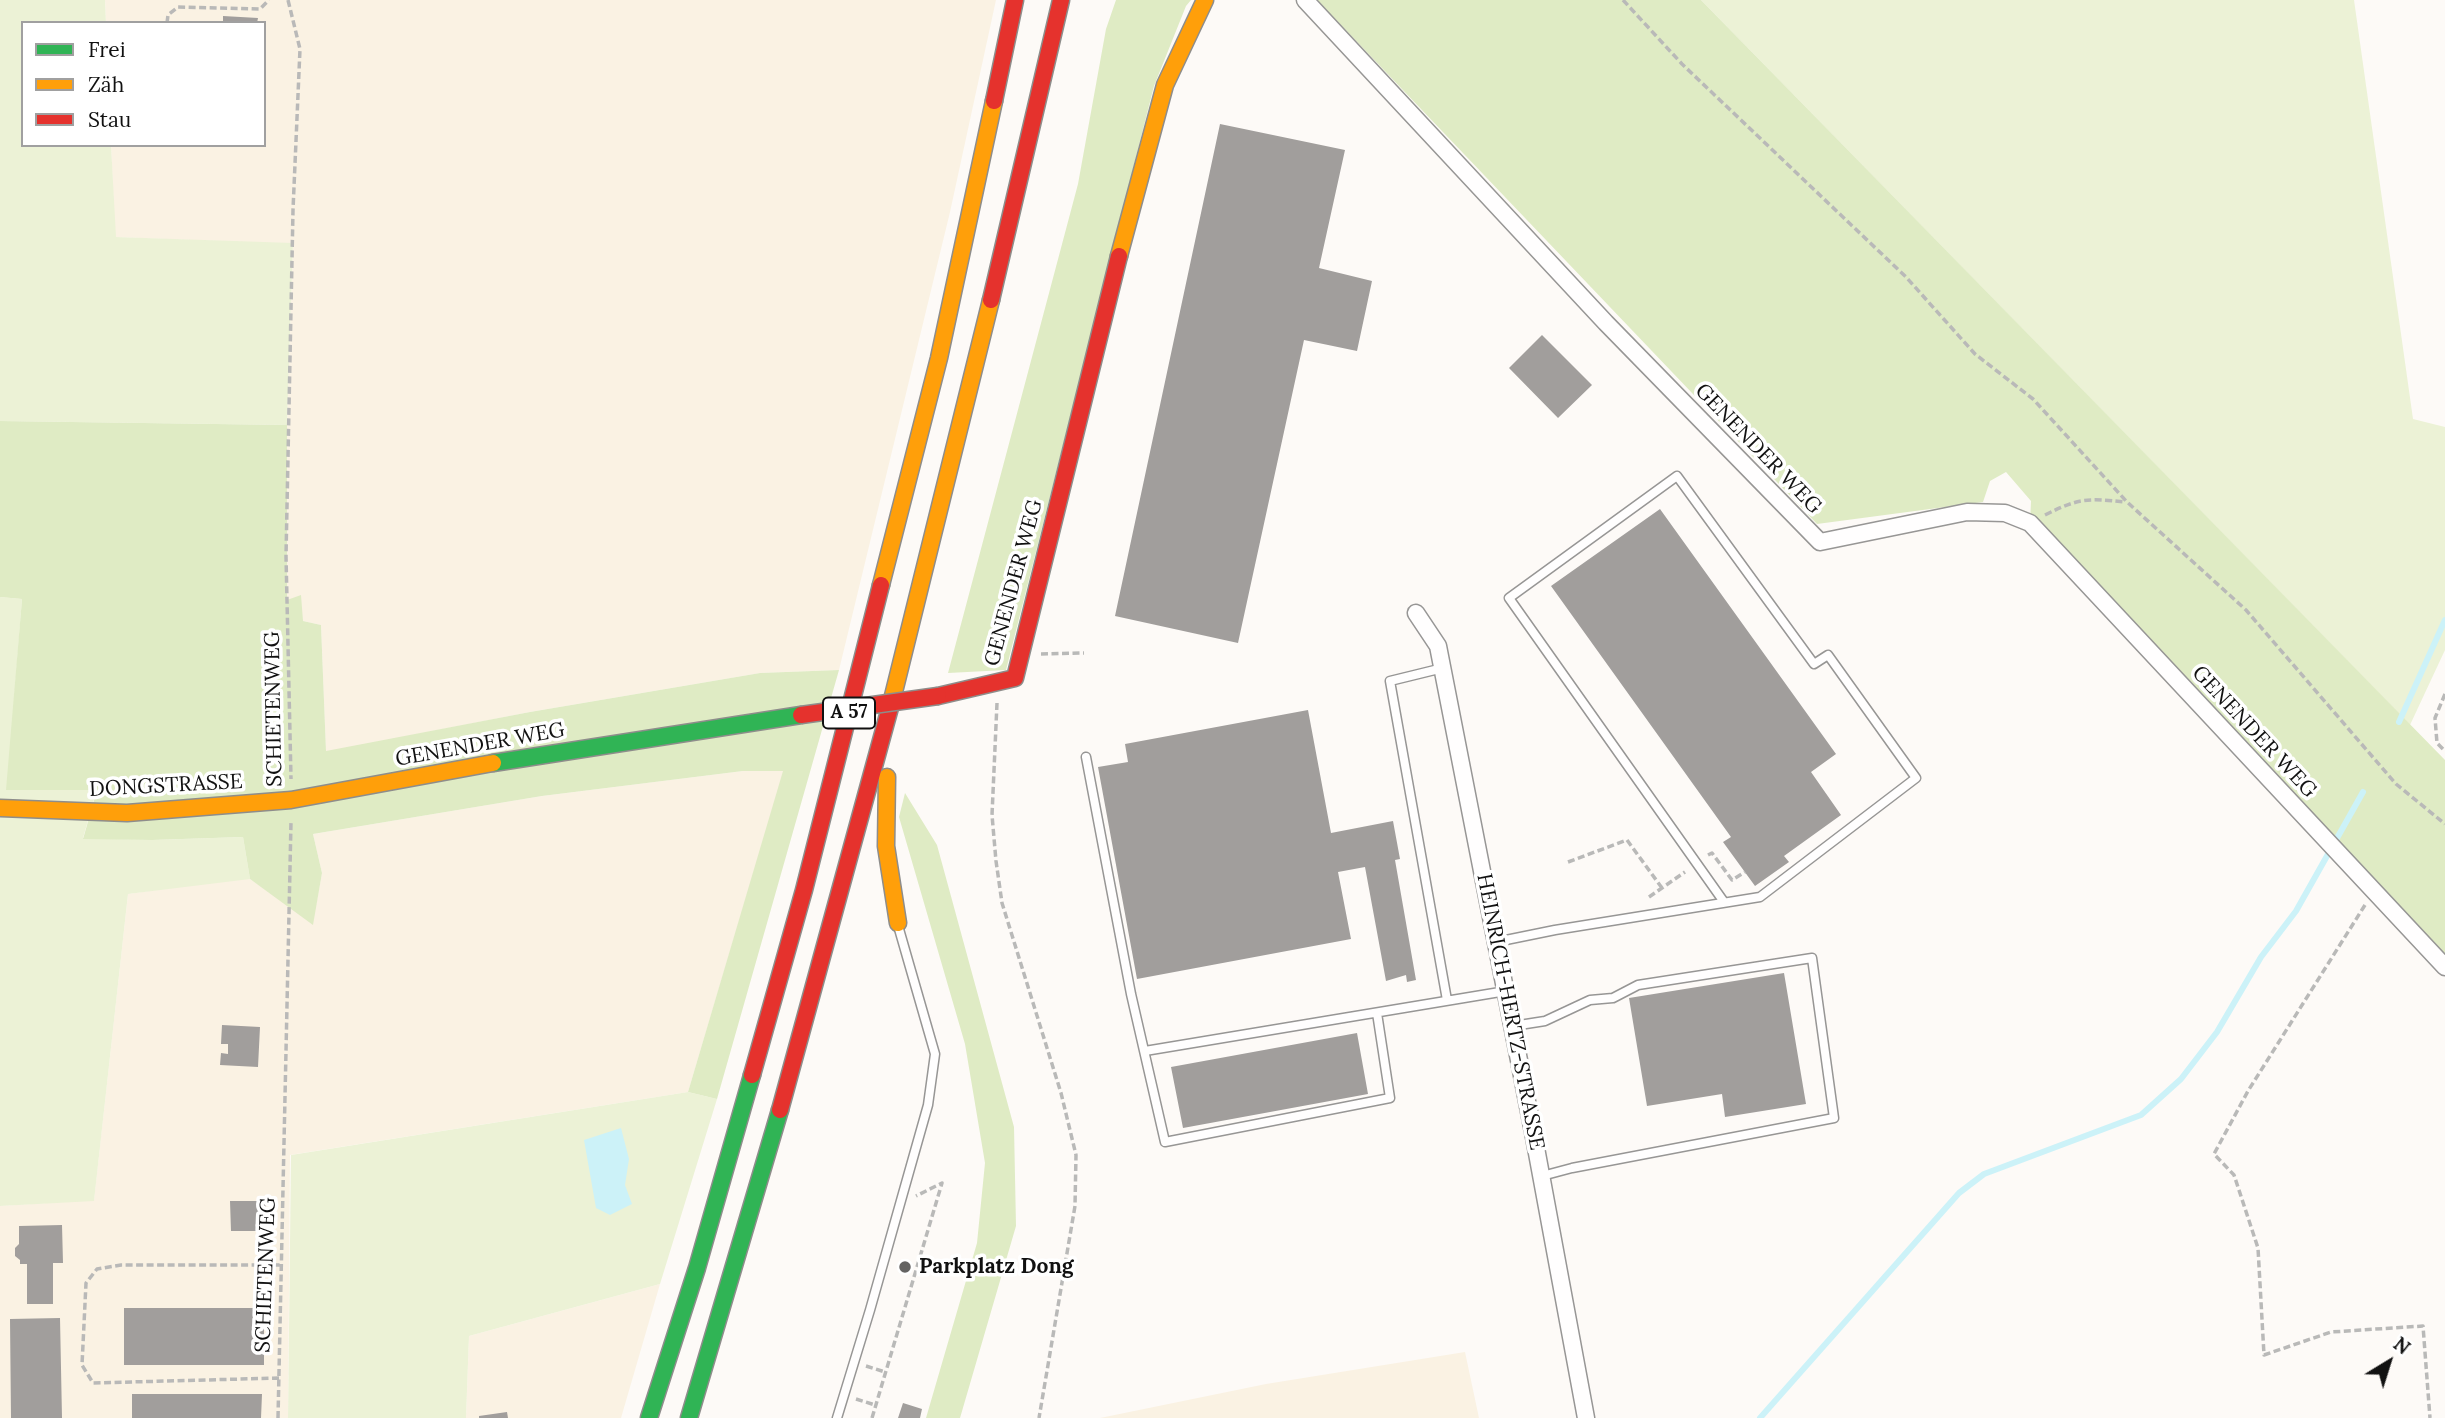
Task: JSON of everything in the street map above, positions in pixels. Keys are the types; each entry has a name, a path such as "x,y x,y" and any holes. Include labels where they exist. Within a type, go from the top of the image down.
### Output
{"main road":[{"name":"A 57","path":"649,1418 697,1269 804,890 939,358 1014,0"},
{"name":"A 57","path":"689,1418 862,822 989,313 1061,0"},
{"name":"GENENDER WEG","path":"291,800 546,754 938,696 1015,678 1103,314 1165,85 1205,0"},
{"path":"891,705 885,824 898,923"},
{"name":"DONGSTRASSE","path":"0,808 127,813 291,800"}],"street":[{"name":"GENENDER WEG","path":"1305,0 1605,323 1820,542 1967,512 2005,513 2030,523 2445,967"},
{"name":"HEINRICH-HERTZ-STRASSE","path":"1416,613 1438,646 1443,668 1542,1176 1586,1418"}],"lane":[{"path":"1496,942 1760,897 1916,778 1828,655 1814,664 1677,476 1509,598 1724,902"},
{"path":"1443,668 1390,681 1447,1000"},
{"path":"1086,757 1131,994 1166,1142 1390,1098 1377,1013"},
{"path":"837,1418 928,1105 935,1054 898,923"},
{"path":"1513,1026 1545,1021 1590,1000 1613,998 1638,985 1812,958 1834,1118 1542,1176"},
{"path":"1145,1051 1506,991"}],"path":[{"path":"167,21 168,15 178,7 260,9 269,0"},
{"name":"SCHIETENWEG","path":"278,1418 291,800 286,556 293,210 300,49 288,0"},
{"path":"1623,0 1682,64 1906,277 1975,354 2033,398 2127,502 2246,610 2396,784 2445,824"},
{"path":"2030,523 2073,502 2095,499 2127,502"},
{"path":"1020,654 1084,653"},
{"path":"998,683 992,814 1001,893 1061,1093 1076,1156 1074,1206 1039,1418"},
{"path":"2445,694 2435,718 2437,743 2445,751"},
{"path":"1568,862 1627,840 1662,888"},
{"path":"2374,891 2248,1091 2214,1154 2234,1175 2258,1248 2264,1355 2331,1332 2423,1326 2430,1418"},
{"path":"872,1418 942,1183 917,1196 903,1194"},
{"path":"279,1378 93,1382 82,1365 86,1283 97,1269 121,1265 283,1265"},
{"path":"854,1362 886,1372"},
{"path":"844,1396 876,1405"}],"shaded area":[{"path":"105,0 996,0 950,212 839,670 760,673 530,712 326,752 321,625 303,621 287,601 287,425 293,244 115,237 111,147 266,147 266,21 106,21"},
{"path":"743,771 784,771 688,1092 290,1155 288,1418 0,1418 0,1206 94,1200 128,894 247,877 313,921 322,873 313,834 542,796"},
{"path":"660,1284 621,1418 466,1418 469,1336"},
{"path":"1465,1352 1479,1418 1100,1418 1266,1384"}],"green space":[{"path":"0,0 105,0 106,21 21,21 21,147 111,147 116,237 293,243 287,425 0,421"},
{"path":"1116,0 1191,0 1186,6 1154,86 1006,670 948,673 1078,184 1106,29"},
{"path":"1317,0 1701,0 2445,760 2445,967 2030,523 2031,501 2006,472 1990,481 1983,502 1817,524"},
{"path":"1701,0 2354,0 2413,419 2445,427 2445,650 2410,725"},
{"path":"0,421 287,425 287,600 301,595 303,621 321,625 326,751 530,712 760,673 839,670 717,1099 688,1092 783,771 743,771 542,796 313,834 322,873 313,925 250,879 243,837 83,839 97,790 6,790 22,599 0,597"},
{"path":"0,597 22,599 8,779 97,789 83,838 152,840 243,837 250,879 128,894 94,1201 0,1206"},
{"path":"905,793 937,845 1014,1127 1016,1226 960,1418 926,1418 977,1243 985,1163 965,1044 899,817"},
{"path":"688,1092 717,1099 660,1284 469,1336 466,1418 288,1418 291,1155"}],"water":[{"path":"621,1128 629,1159 625,1185 632,1204 610,1215 596,1208 584,1140"}],"building":[{"path":"223,16 258,18 257,21 223,21"},
{"path":"1220,124 1345,150 1319,268 1372,281 1357,351 1304,340 1238,643 1115,616"},
{"path":"1542,335 1592,385 1558,418 1509,368"},
{"path":"1660,509 1836,754 1811,772 1841,815 1784,856 1789,862 1755,886 1723,842 1731,837 1551,586"},
{"path":"1308,710 1331,833 1393,821 1400,859 1395,860 1416,980 1407,982 1406,975 1386,981 1365,867 1338,872 1351,939 1137,979 1098,767 1128,762 1125,744"},
{"path":"1784,973 1806,1104 1725,1117 1722,1094 1647,1106 1629,998"},
{"path":"222,1025 260,1027 258,1067 220,1065 221,1053 228,1054 228,1044 221,1044"},
{"path":"1357,1033 1368,1094 1183,1128 1171,1067"},
{"path":"230,1201 266,1201 264,1231 231,1231"},
{"path":"62,1225 63,1263 53,1263 53,1304 27,1304 27,1264 20,1264 20,1260 15,1256 15,1248 19,1244 19,1226"},
{"path":"124,1308 264,1308 264,1365 124,1365"},
{"path":"60,1318 62,1418 11,1418 10,1319"},
{"path":"132,1394 262,1394 261,1418 132,1418"},
{"path":"903,1403 922,1409 920,1418 898,1418"},
{"path":"507,1412 508,1418 479,1418 479,1416"}],"waterway":[{"path":"2399,722 2445,620"},
{"path":"1760,1418 1959,1193 1984,1174 2141,1115 2181,1079 2217,1032 2261,957 2296,911 2363,792"}],"traffic: fast":[{"path":"493,763 801,715"},
{"path":"649,1418 697,1268 752,1075"},
{"path":"689,1418 780,1110"}],"traffic: slow":[{"path":"1119,256 1165,85 1205,0"},
{"path":"881,585 939,358 994,101"},
{"path":"891,704 991,300"},
{"path":"0,808 127,813 291,800 493,763"},
{"path":"887,777 886,846 898,923"}],"traffic: jam":[{"path":"994,101 1015,0"},
{"path":"991,300 1061,0"},
{"path":"938,696 1015,678 1119,256"},
{"path":"752,1075 804,890 881,585"},
{"path":"801,715 938,696"},
{"path":"780,1110 891,704"}],"place":[{"name":"Parkplatz Dong","path":"905,1267"}]}
